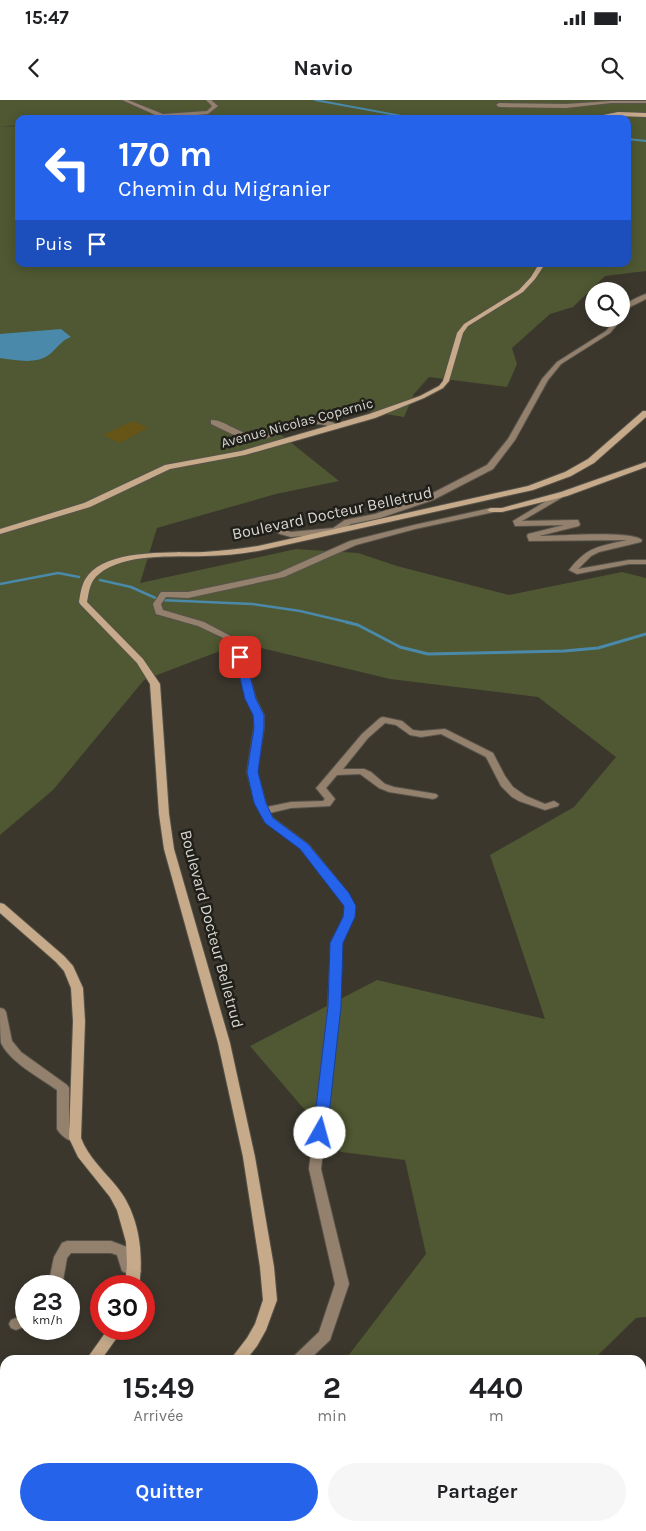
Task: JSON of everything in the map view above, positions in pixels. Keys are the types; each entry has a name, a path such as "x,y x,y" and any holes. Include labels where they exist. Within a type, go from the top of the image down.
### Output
{"street":[{"path":"124,100 160,115"},
{"path":"174,115 208,112 215,106 208,100"},
{"path":"499,105 566,106 611,102 646,102"},
{"path":"612,115 646,115"},
{"name":"Avenue Nicolas Copernic","path":"0,532 87,506 168,467 242,452 336,427 397,407 441,387 446,381 460,333 466,325 521,291 540,267"},
{"path":"630,305 646,296"},
{"path":"275,529 289,536 324,529 335,531 348,522 376,516 430,498 490,466 511,440 545,379 558,363 614,327"},
{"name":"Boulevard Docteur Belletrud","path":"242,1355 261,1326 270,1300 267,1267 249,1157 224,1043 169,849 164,814 155,684 148,670 137,656 83,602 82,593 85,584 90,576 104,566 118,561 154,556 240,552 289,543 335,531 501,496 548,482 568,474 591,460 646,413"},
{"path":"214,422 228,430 257,438 316,421 336,427"},
{"path":"491,510 502,510 564,494 646,464"},
{"path":"304,1355 325,1336 342,1284 316,1169 334,1006 336,943 349,917 350,906 304,846 269,820 264,811 252,772 259,728 258,715 250,699 236,641 200,624 159,612 157,604 164,594 188,595 281,575 354,543 414,527 482,514 545,490 551,485 548,482"},
{"path":"564,494 517,520 518,524 576,522 576,524 542,532 531,536 532,539 592,537 634,538 638,540 596,550 588,554 573,570 577,572 629,562 646,562"},
{"path":"264,811 291,805 326,804 330,799 321,788 365,736 383,720 399,724 410,732 421,734 442,731 452,735 471,747 490,755 504,786 515,795 545,807 554,804"},
{"path":"336,772 361,771 368,774 382,786 392,790 433,796"},
{"path":"0,907 60,959 69,969 77,988 79,1021 76,1138 78,1149 121,1205 133,1241 133,1275"},
{"path":"0,1012 7,1042 16,1055 63,1088 63,1128 76,1138"},
{"path":"57,1275 61,1257 67,1247 112,1248 122,1251 127,1267 134,1271"},
{"path":"97,1355 108,1340"}],"green space":[{"path":"0,100 646,100 646,271 605,276 599,282 585,282 585,295 573,307 550,314 512,348 517,364 507,387 429,377 414,394 404,417 348,408 269,425 339,481 276,494 157,528 140,583 296,549 358,553 397,566 509,595 622,572 646,578 646,1317 636,1318 598,1355 349,1355 426,1254 405,1160 341,1152 250,1046 377,980 545,1019 490,855 574,807 616,757 538,697 390,679 241,643 144,680 53,790 0,835 0,127"}],"water":[{"path":"61,329 71,337 62,342 50,354 39,360 19,361 0,358 0,334"}],"building":[{"path":"133,421 148,428 120,443 103,435"}],"waterway":[{"path":"315,100 396,115"},
{"path":"631,139 646,141"},
{"path":"0,584 58,573 79,577"},
{"path":"100,580 131,587 160,600 252,604 300,611 351,623"},
{"path":"346,622 358,625 400,647 428,654 564,651 598,648 646,634"}],"route":[{"path":"240,657 250,699 258,715 259,728 252,772 260,803 269,820 304,846 350,906 349,917 336,943 334,1006 320,1133"}]}
